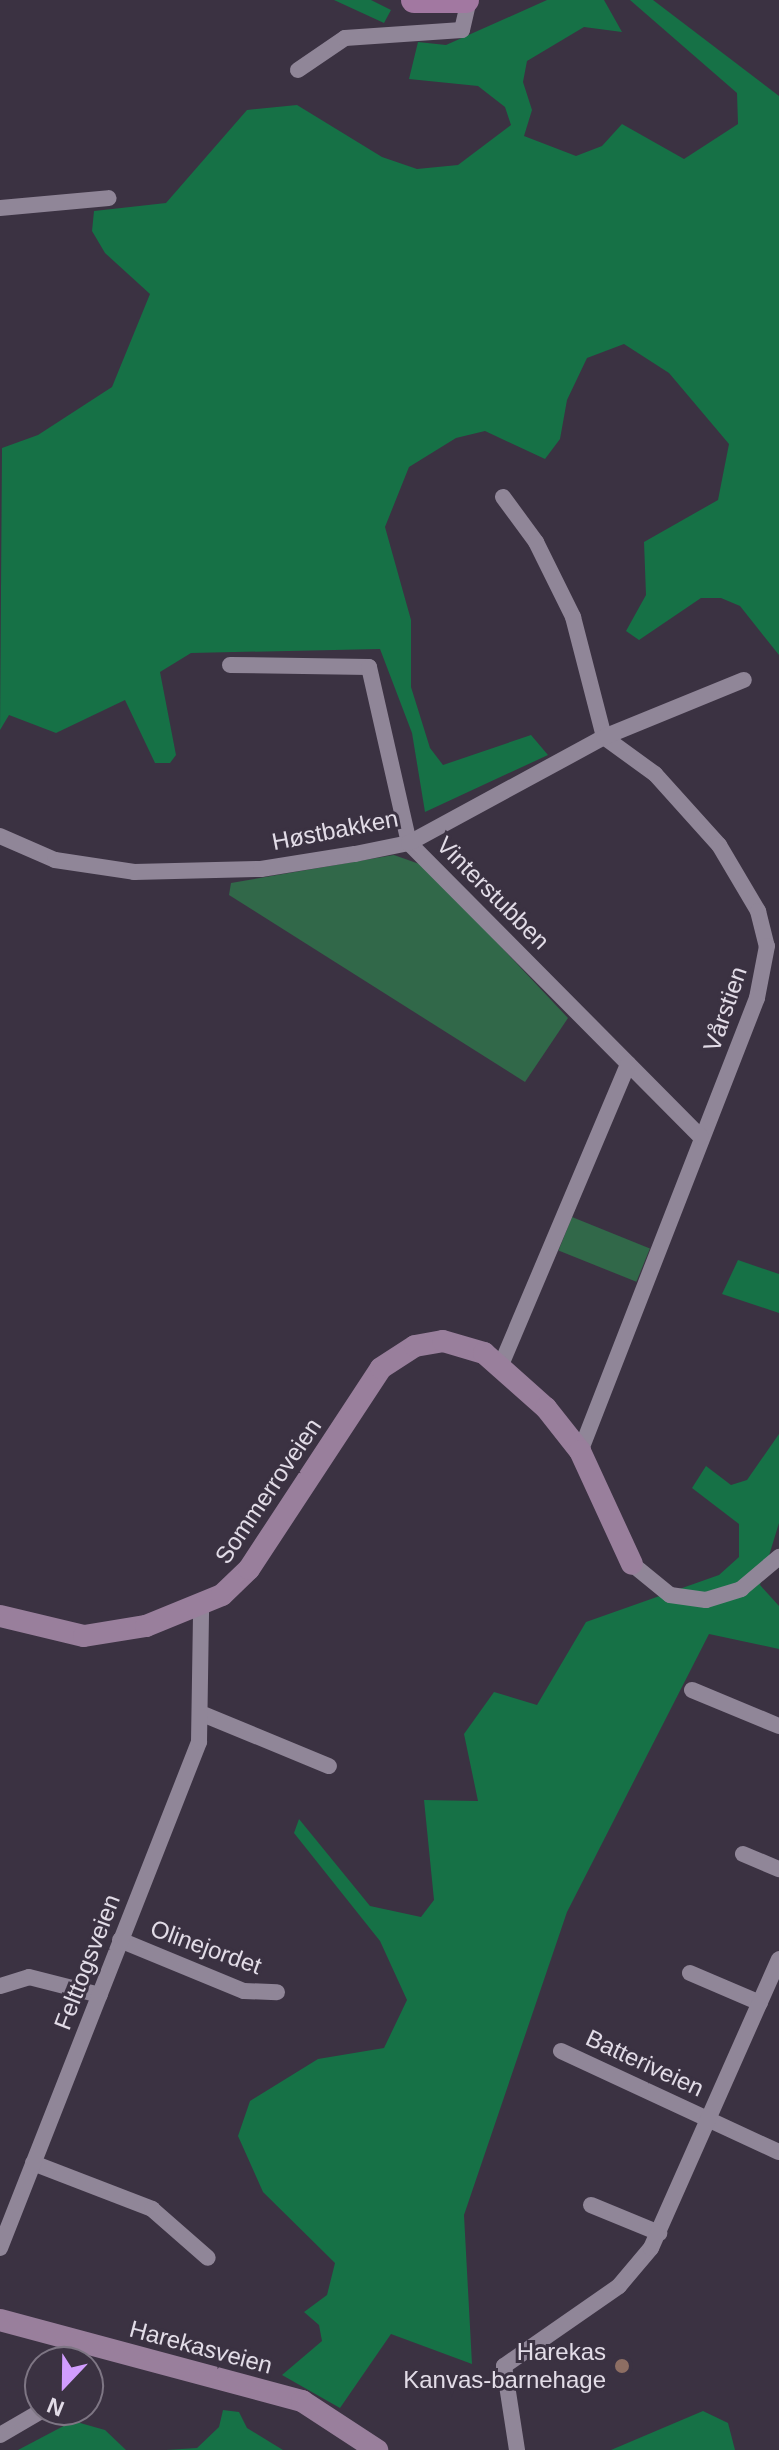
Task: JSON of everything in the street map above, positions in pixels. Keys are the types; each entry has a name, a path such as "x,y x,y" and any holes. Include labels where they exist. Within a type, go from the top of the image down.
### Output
{"main road":[{"path":"414,0 468,0"}],"street":[{"path":"298,70 345,38 462,30 468,0"},
{"path":"0,208 109,198"},
{"path":"503,497 536,542 573,617 604,737"},
{"name":"Vinterstubben","path":"230,665 369,667 409,843 701,1137"},
{"name":"Høstbakken","path":"0,836 55,860 134,872 261,869 409,843 604,737 744,680"},
{"name":"Vårstien","path":"580,1451 757,998 765,932 719,845 655,774 604,737"},
{"path":"501,1365 628,1064"},
{"name":"Sommerroveien","path":"0,1616 84,1636 201,1608 249,1569 394,1356 443,1341 501,1365 580,1451 632,1564"},
{"path":"632,1564 670,1595 706,1600 741,1589 779,1557"},
{"name":"Felttogsveien","path":"0,2248 4,2225 33,2163 100,1995 205,1715 201,1608"},
{"path":"692,1690 779,1726"},
{"path":"205,1715 329,1766"},
{"path":"743,1854 779,1869"},
{"name":"Olinejordet","path":"120,1940 244,1991 277,1992"},
{"name":"Batteriveien","path":"517,2450 504,2366 619,2286 659,2233 779,1959"},
{"path":"690,1973 760,2003"},
{"path":"0,1986 29,1977 100,1995"},
{"name":"Batteriveien","path":"561,2051 710,2119"},
{"path":"710,2119 779,2152"},
{"path":"33,2163 152,2209 208,2258"},
{"path":"591,2205 659,2233"},
{"name":"Harekasveien","path":"0,2320 302,2401 377,2450"},
{"path":"0,2435 24,2421"}],"green space":[{"path":"334,0 371,0 391,10 384,23"},
{"path":"547,0 604,0 622,32 584,27 527,61 523,82 532,110 524,136 576,156 602,146 622,124 684,159 738,124 737,93 630,0 653,0 779,96 779,655 740,606 721,598 701,598 639,640 626,631 646,595 644,542 718,500 729,444 669,373 624,344 587,358 567,400 560,439 545,459 485,431 456,438 409,467 385,527 411,620 411,687 430,748 443,765 531,735 548,755 425,812 412,733 380,649 191,653 160,672 176,755 170,763 155,763 125,700 56,733 9,715 0,730 2,448 38,435 112,387 150,294 105,253 92,231 94,211 166,203 247,110 297,105 382,157 417,169 458,165 511,125 505,107 478,86 409,79 418,42 446,45"},
{"path":"394,855 425,866 568,1018 525,1082 229,895 231,883"},
{"path":"572,1217 650,1248 636,1282 559,1250"},
{"path":"738,1260 779,1274 779,1313 722,1294"},
{"path":"779,1434 779,1523 760,1585 779,1606 779,1649 709,1634 567,1912 464,2215 472,2364 391,2334 340,2408 282,2375 322,2341 319,2325 304,2312 327,2295 335,2263 263,2192 238,2136 250,2101 318,2059 384,2048 407,2000 380,1941 294,1833 299,1819 370,1906 421,1917 434,1900 424,1800 478,1801 464,1734 494,1692 537,1705 586,1622 719,1575 739,1557 739,1524 692,1488 706,1466 731,1485 747,1480"},
{"path":"223,2410 239,2412 247,2428 283,2450 166,2450 197,2448 219,2427"},
{"path":"703,2411 728,2423 735,2450 611,2450"},
{"path":"64,2426 91,2426 105,2430 126,2450 18,2450"}],"place":[{"name":"Harekas Kanvas-barnehage","path":"622,2366"}]}
